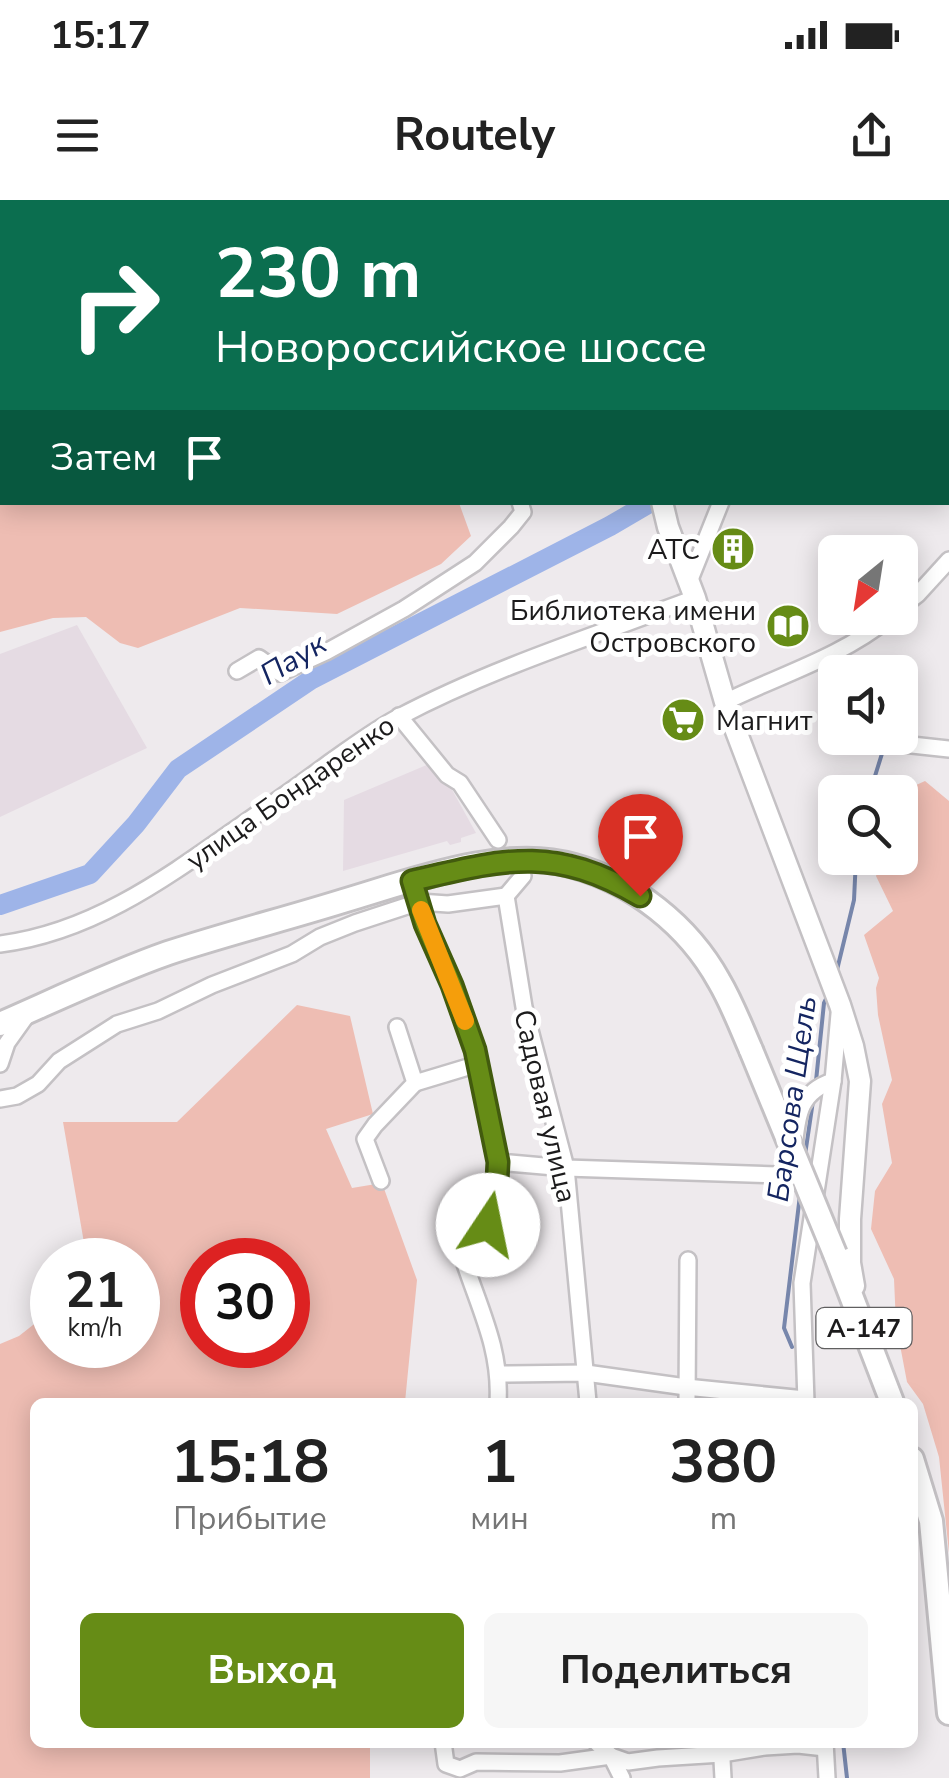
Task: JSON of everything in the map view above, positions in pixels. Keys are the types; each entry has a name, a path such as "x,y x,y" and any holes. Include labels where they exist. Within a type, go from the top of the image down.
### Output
{"highway":[{"name":"А-147","path":"0,1024 167,954 416,891 472,866 538,860 570,864 611,878 667,917 698,948 719,980 835,1254 890,1398"},
{"path":"918,1479 931,1521 949,1713"}],"main road":[{"path":"663,505 725,702 839,1002 860,1080 850,1234 850,1263 860,1318"}],"street":[{"path":"236,672 258,658 280,674 404,608 475,563 511,528 523,512 521,505"},
{"path":"692,590 720,505"},
{"path":"918,594 949,560"},
{"name":"улица Бондаренко","path":"0,944 74,926 126,902 174,873 362,738 399,716 692,590"},
{"path":"830,655 866,635"},
{"path":"725,702 818,660"},
{"path":"399,716 448,775 460,783 498,840"},
{"path":"918,746 949,749"},
{"path":"0,1100 18,1096 38,1084 59,1061 117,1024 158,1011 292,954 416,891 448,904 506,896 523,876"},
{"path":"416,891 478,1064 498,1162 496,1198 488,1225 465,1264 500,1374 498,1398"},
{"name":"Садовая улица","path":"506,896 524,1008 566,1168 588,1398"},
{"path":"806,1398 802,1283 819,1088 839,1002"},
{"path":"0,1010 32,1010"},
{"path":"0,1064 20,1022 32,1010"},
{"path":"396,1028 415,1083"},
{"path":"381,1181 365,1139 375,1125 415,1083 478,1064"},
{"path":"498,1162 778,1175 791,1167 800,1109 819,1088"},
{"path":"686,1395 688,1260"},
{"path":"500,1374 586,1373 686,1395 746,1398"},
{"path":"444,1748 446,1764 460,1769 476,1762 560,1762 611,1756 628,1762 722,1748 723,1778"},
{"path":"602,1748 622,1778"},
{"path":"826,1748 828,1778"}],"shaded area":[{"path":"0,505 460,505 471,536 441,564 337,614 240,608 138,648 120,643 86,617 53,618 0,632"},
{"path":"77,625 147,748 0,817 0,654"},
{"path":"436,761 476,833 461,838 461,842 450,845 447,841 343,871 344,800"},
{"path":"925,781 949,801 949,1553 939,1457 923,1404 907,1382 896,1324 894,1279 871,1229 875,1191 892,1163 882,1104 892,1080 878,1015 879,978 864,935 893,911 876,875 918,875 918,784"},
{"path":"297,1005 350,1016 373,1114 326,1129 352,1188 382,1183 417,1280 405,1398 30,1398 30,1748 370,1748 370,1778 0,1778 0,1344 30,1327 30,1368 160,1368 160,1238 83,1238 63,1122 177,1122"}],"waterway":[{"name":"Паук","path":"0,905 90,874 136,824 178,769 312,679 646,505"},
{"name":"Барсова Щель","path":"875,775 882,755"},
{"name":"Барсова Щель","path":"836,974 854,900 855,875"},
{"name":"Барсова Щель","path":"816,1081 827,997"},
{"name":"Барсова Щель","path":"805,1155 813,1101"},
{"name":"Барсова Щель","path":"792,1347 784,1328 800,1195"},
{"name":"Барсова Щель","path":"844,1748 847,1778"}],"slow traffic":[{"path":"421,910 465,1021"}],"place":[{"name":"АТС","path":"733,549"},
{"name":"Библиотека имени Островского","path":"788,626"},
{"name":"Магнит","path":"683,720"}],"route":[{"path":"488,1225 496,1198 498,1162 475,1050 412,881 472,866 538,860 570,864 611,878 640,896"}]}
